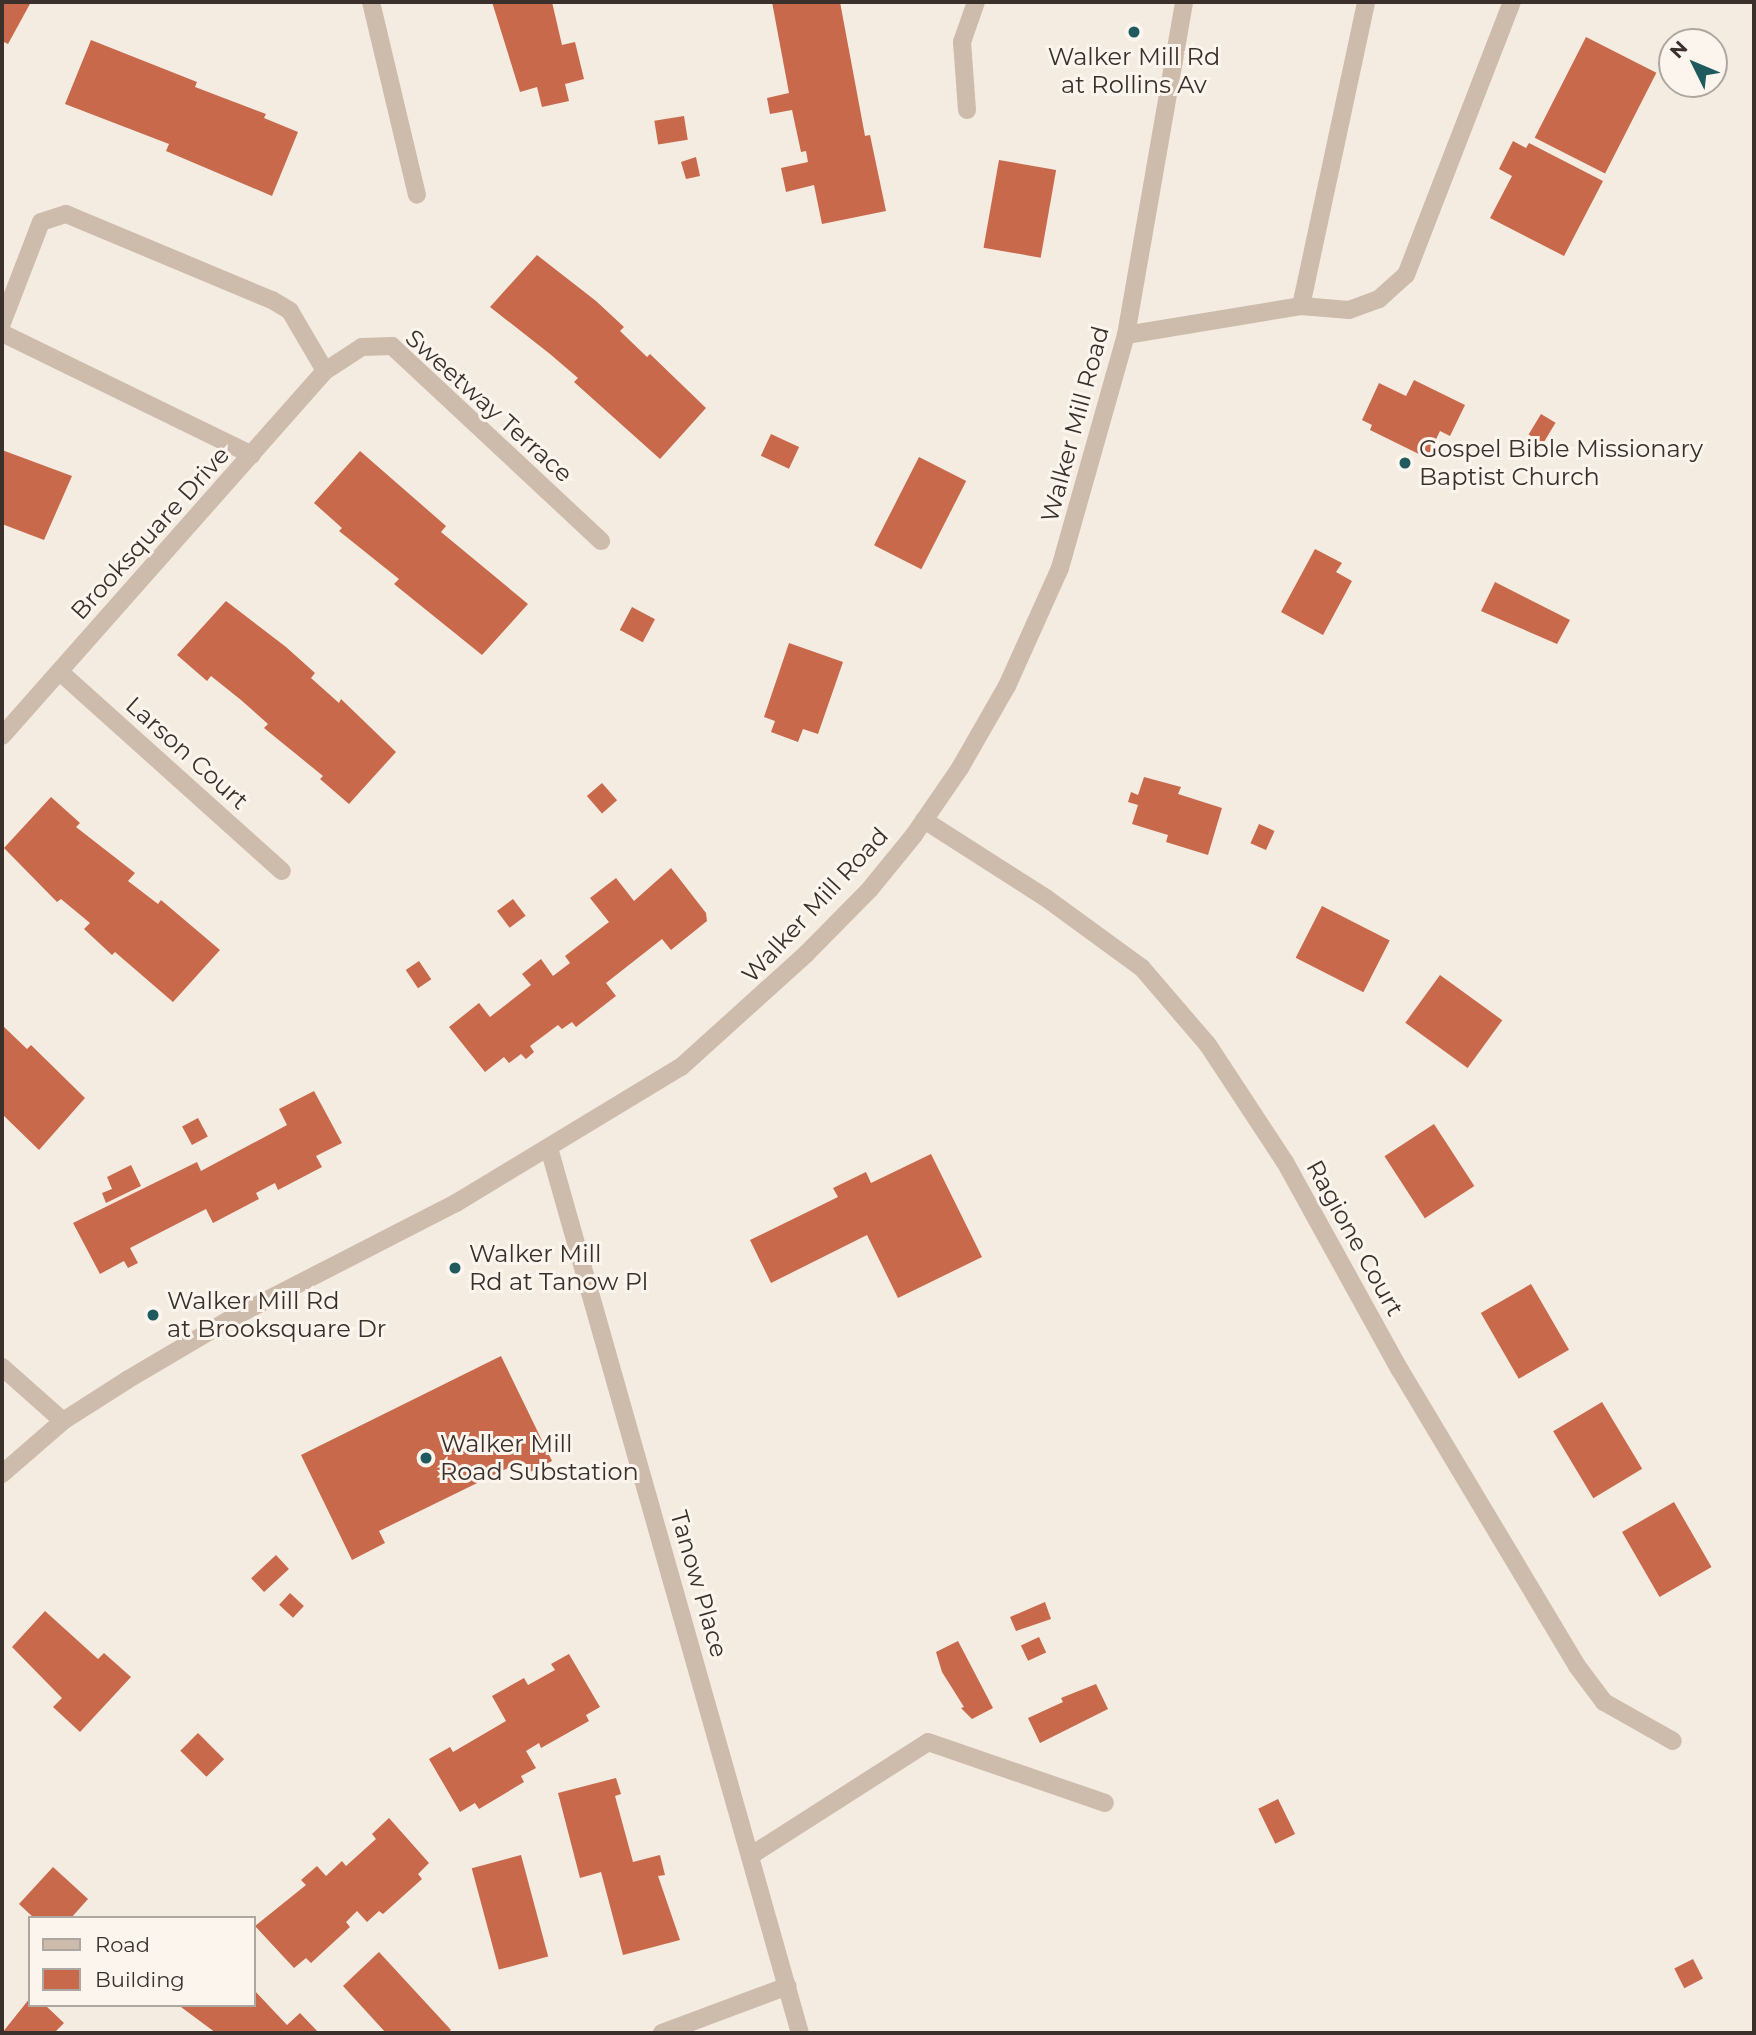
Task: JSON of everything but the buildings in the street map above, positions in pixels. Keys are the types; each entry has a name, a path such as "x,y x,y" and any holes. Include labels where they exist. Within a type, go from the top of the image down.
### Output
{"street":[{"path":"371,2 417,195"},
{"path":"967,110 962,42 976,2"},
{"name":"Walker Mill Road","path":"2,1474 63,1421 234,1317 456,1203 681,1067 735,1023 870,890 960,768 1007,686 1060,568 1126,335 1184,2"},
{"path":"1301,306 1366,2"},
{"path":"1126,335 1301,306 1349,310 1379,299 1406,275 1512,2"},
{"path":"2,323 41,222 66,214 290,310 329,366"},
{"path":"2,333 252,455"},
{"name":"Sweetway Terrace","path":"329,366 362,347 392,346 601,541"},
{"name":"Brooksquare Drive","path":"2,736 329,366"},
{"name":"Larson Court","path":"60,672 282,871"},
{"name":"Ragione Court","path":"924,820 1046,898 1142,968 1208,1045 1285,1162 1400,1370 1577,1667 1604,1702 1673,1741"},
{"name":"Tanow Place","path":"550,1148 800,2033"},
{"path":"2,1367 63,1421"},
{"path":"750,1856 928,1742 1105,1803"},
{"path":"662,2033 788,1986"}],"place":[{"name":"Walker Mill Rd at Rollins Av","path":"1134,32"},
{"name":"Gospel Bible Missionary Baptist Church","path":"1405,463"},
{"name":"Walker Mill Rd at Tanow Pl","path":"455,1268"},
{"name":"Walker Mill Rd at Brooksquare Dr","path":"153,1315"},
{"name":"Walker Mill Road Substation","path":"426,1458"}]}
